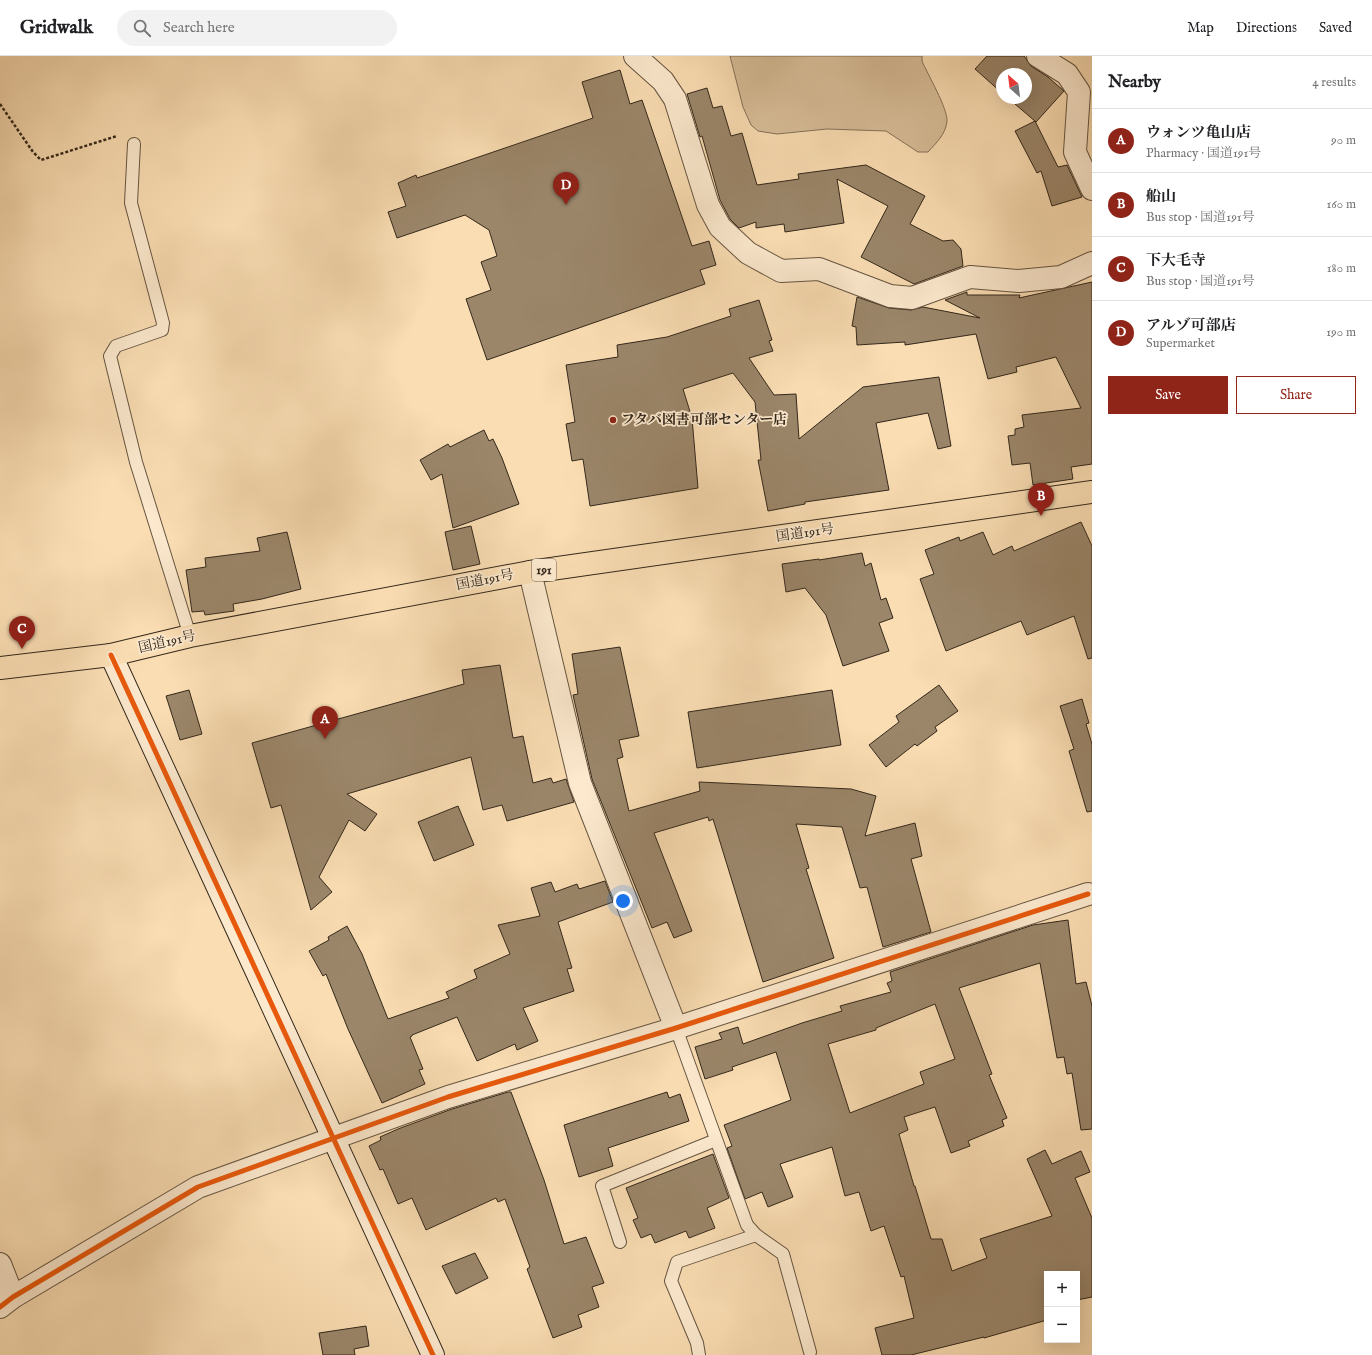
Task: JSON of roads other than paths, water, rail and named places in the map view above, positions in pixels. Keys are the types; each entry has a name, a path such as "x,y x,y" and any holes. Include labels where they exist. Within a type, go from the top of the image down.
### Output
{"highway":[{"name":"国道191号","path":"0,668 111,655 190,636 530,572 1092,492"}],"street":[{"path":"635,56 663,81 675,99 708,205 720,227 748,254 781,271 819,269 890,296 912,298 970,277 1019,281 1061,277 1092,263"},
{"path":"1038,56 1067,74 1079,92 1076,152 1092,189"},
{"path":"530,572 580,783 676,1028"},
{"path":"111,655 434,1355"},
{"path":"0,1264 6,1302 198,1187 448,1097 676,1028 1091,895"}],"lane":[{"path":"134,144 131,203 163,323 162,330 116,346 110,356 136,462 190,636"},
{"path":"676,1028 746,1225 756,1235 783,1254 810,1352"},
{"path":"620,1242 602,1186 716,1140"},
{"path":"699,1355 697,1343 671,1281 677,1262 756,1235"}],"place":[{"name":"アルゾ可部店","path":"566,205"},
{"name":"フタバ図書可部センター店","path":"613,420"},
{"name":"船山","path":"1041,516"},
{"name":"下大毛寺","path":"22,649"},
{"name":"ウォンツ亀山店","path":"325,739"}]}
